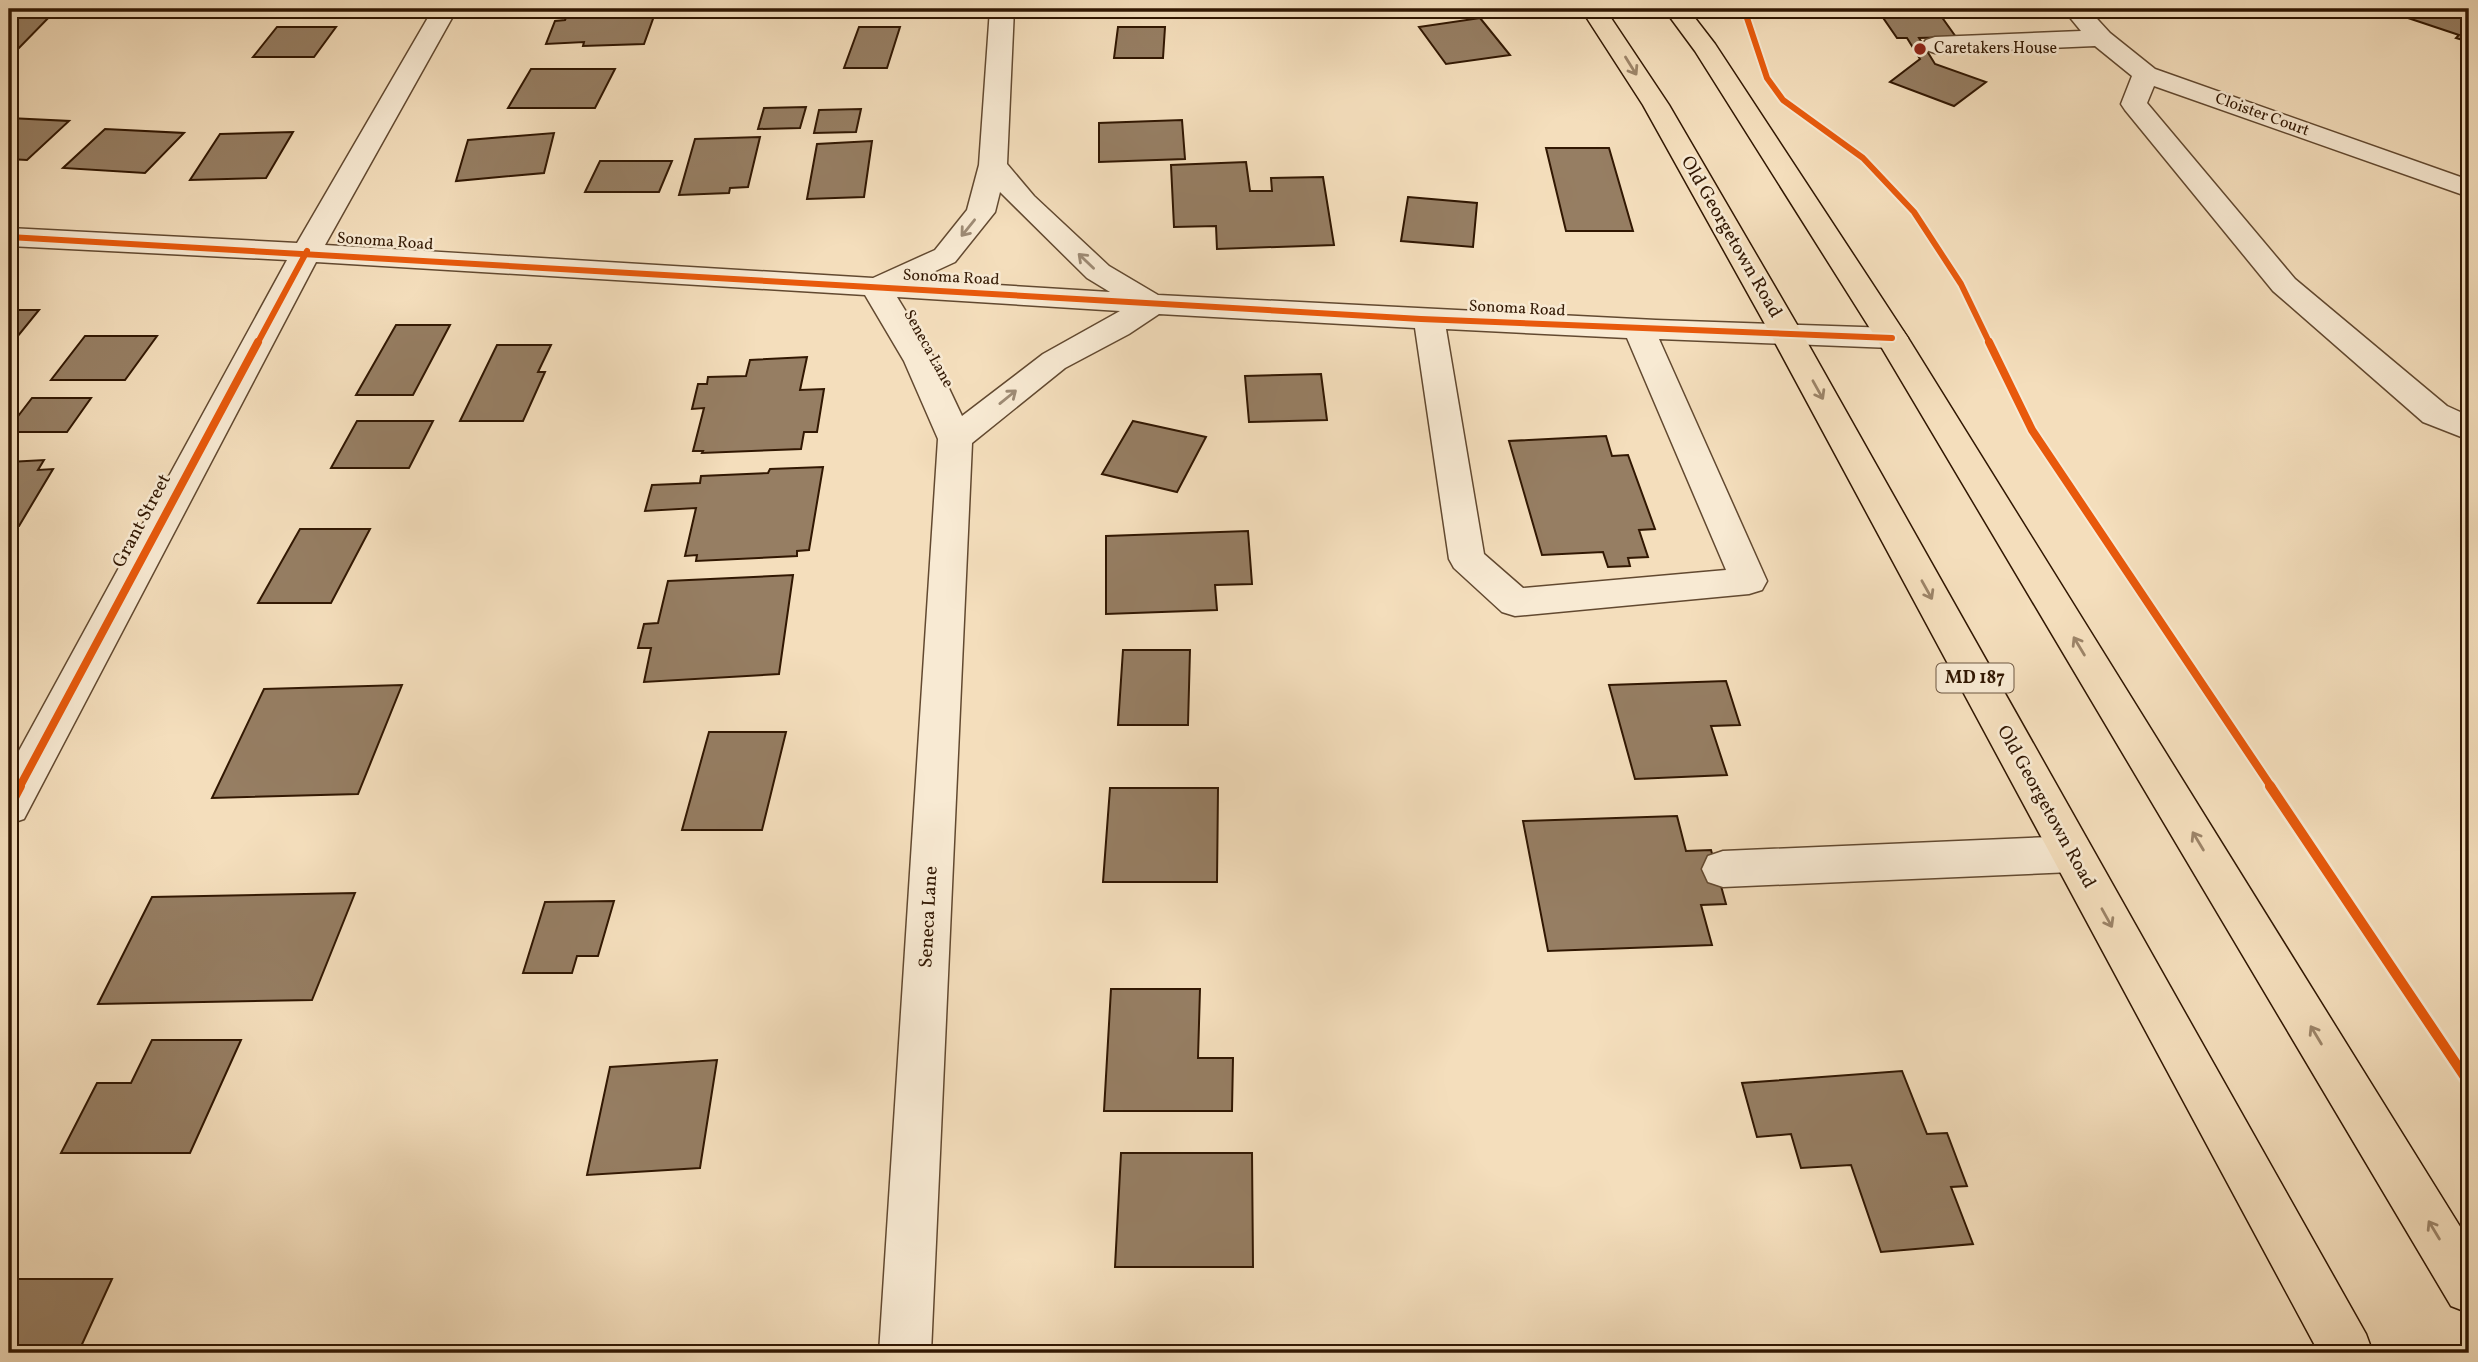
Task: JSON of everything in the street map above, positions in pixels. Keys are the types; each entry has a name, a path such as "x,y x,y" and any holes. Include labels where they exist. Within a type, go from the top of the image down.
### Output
{"main road":[{"name":"Old Georgetown Road","path":"1593,9 1656,105 1787,335 2347,1353"},
{"path":"1676,9 1706,49 1892,338 2469,1288"}],"street":[{"name":"Grant Street","path":"9,807 307,251 444,9"},
{"path":"875,288 946,256 981,212 993,165 1002,9"},
{"name":"Cloister Court","path":"2075,9 2101,38 2146,74 2469,189"},
{"path":"1935,45 2101,38"},
{"path":"2146,74 2134,104 2284,285 2435,414 2469,429"},
{"path":"955,439 1054,361 1118,327 1153,304 1098,272 1024,202 993,165"},
{"name":"Sonoma Road","path":"9,237 307,251 875,288 1429,319 1892,338"},
{"name":"Seneca Lane","path":"875,288 934,384 955,439 905,1353"},
{"path":"1429,319 1467,559 1515,602 1749,582 1639,329"},
{"path":"1723,869 2072,854"}],"building":[{"path":"9,9 57,9 16,51 9,51"},
{"path":"269,9 330,9 325,16 263,16"},
{"path":"570,9 624,9 634,10 631,17 654,16 644,44 546,44 555,21 565,20"},
{"name":"Caretakers House","path":"1877,9 1936,9 1956,37 1919,38 1935,64 1986,82 1954,106 1890,82 1920,59 1907,38 1897,38"},
{"path":"2381,9 2469,9 2469,42 2456,38 2459,35"},
{"path":"1480,18 1510,55 1446,64 1419,27"},
{"path":"277,27 336,27 314,57 253,57"},
{"path":"859,27 900,27 887,68 844,68"},
{"path":"1118,27 1165,27 1163,58 1114,58"},
{"path":"531,69 615,69 595,108 508,108"},
{"path":"806,107 800,128 758,129 764,108"},
{"path":"861,109 856,132 814,133 819,110"},
{"path":"9,118 69,121 27,160 9,159"},
{"path":"1182,120 1185,159 1099,162 1099,123"},
{"path":"105,129 184,133 145,173 63,168"},
{"path":"293,132 266,178 190,180 220,134"},
{"path":"554,133 544,173 456,181 468,140"},
{"path":"760,137 748,187 730,188 729,193 679,195 695,139"},
{"path":"872,141 864,197 807,199 817,144"},
{"path":"1546,148 1609,148 1633,231 1566,231"},
{"path":"600,161 672,161 659,192 585,192"},
{"path":"1246,162 1250,191 1272,191 1271,178 1323,177 1334,245 1217,249 1216,226 1174,227 1171,165"},
{"path":"1408,197 1477,203 1473,247 1401,241"},
{"path":"9,310 39,310 9,347"},
{"path":"396,325 450,325 413,395 356,395"},
{"path":"85,336 157,336 125,380 51,380"},
{"path":"497,345 551,345 538,372 545,372 523,421 460,421"},
{"path":"807,357 800,390 824,389 817,432 804,432 801,449 702,453 703,451 693,451 704,408 692,409 698,384 707,384 708,377 746,376 750,360"},
{"path":"1321,374 1327,420 1249,422 1245,376"},
{"path":"32,398 91,398 67,432 9,432 9,428"},
{"path":"357,421 433,421 409,468 331,468"},
{"path":"1133,421 1206,437 1177,492 1102,474"},
{"path":"1606,436 1612,456 1628,455 1655,529 1639,530 1648,557 1628,558 1630,566 1608,567 1603,552 1542,555 1509,441"},
{"path":"44,460 38,470 53,469 19,526 9,527 9,462"},
{"path":"823,467 809,550 797,551 797,556 696,561 697,555 685,556 696,508 645,511 652,485 700,483 701,476"},
{"path":"300,529 370,529 331,603 258,603"},
{"path":"1248,531 1252,584 1215,585 1217,610 1106,614 1106,536"},
{"path":"793,575 779,674 644,682 651,648 638,648 644,624 658,623 668,581"},
{"path":"1123,650 1190,650 1188,725 1118,725"},
{"path":"1726,681 1740,725 1711,726 1727,775 1635,779 1609,685"},
{"path":"402,685 358,794 212,798 264,689"},
{"path":"709,732 786,732 762,830 682,830"},
{"path":"1110,788 1218,788 1217,882 1103,882"},
{"path":"1677,816 1686,851 1711,850 1726,904 1701,905 1712,945 1548,951 1523,821"},
{"path":"355,893 312,1000 98,1004 152,897"},
{"path":"614,901 598,956 577,956 572,973 523,973 545,902"},
{"path":"1111,989 1200,989 1198,1058 1233,1058 1232,1111 1104,1111"},
{"path":"152,1040 241,1040 190,1153 61,1153 97,1083 131,1083"},
{"path":"717,1060 700,1168 587,1175 610,1067"},
{"path":"1902,1071 1927,1134 1947,1133 1967,1186 1951,1187 1973,1244 1881,1252 1851,1165 1801,1168 1791,1134 1757,1137 1742,1083"},
{"path":"1121,1153 1252,1153 1253,1267 1115,1267"},
{"path":"16,1279 112,1279 78,1353 9,1353 9,1293"}],"cycle path":[{"path":"1744,9 1767,78 1783,100 1863,158 1914,212 1961,284 2032,430 2469,1083"},
{"path":"9,237 480,262 1421,319 1892,338"},
{"path":"9,807 307,251"}],"place":[{"name":"Caretakers House","path":"1920,49"}]}
